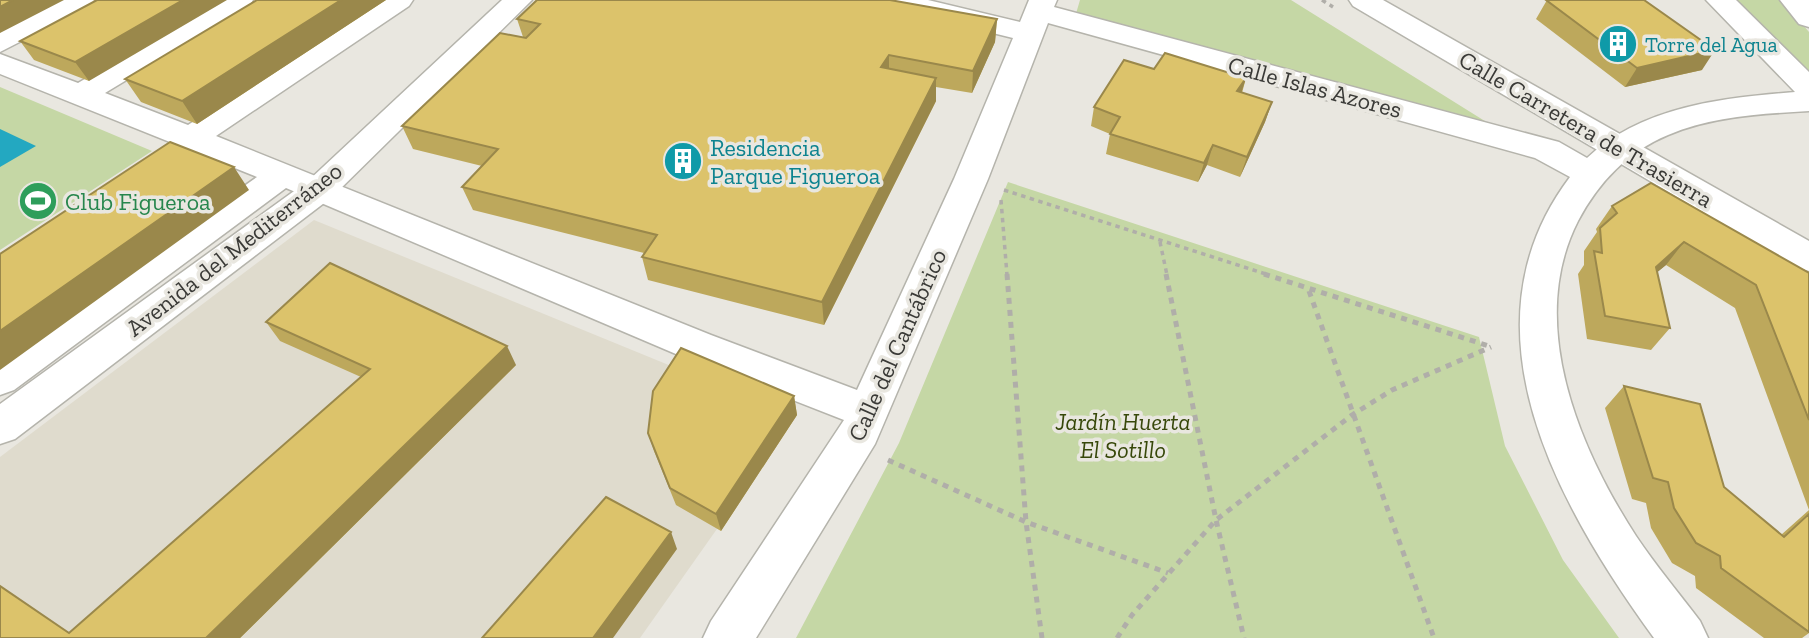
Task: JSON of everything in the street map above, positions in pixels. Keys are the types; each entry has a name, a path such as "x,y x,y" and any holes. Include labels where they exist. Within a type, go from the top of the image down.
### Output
{"street":[{"path":"0,43 80,0"},
{"path":"79,95 239,0"},
{"path":"190,139 399,0"},
{"name":"Avenida del Mediterráneo","path":"0,427 320,189 518,0"},
{"path":"893,0 937,12 1033,11"},
{"name":"Calle Carretera de Trasierra","path":"1363,0 1604,161 1809,258"},
{"path":"1720,0 1809,89"},
{"path":"1794,0 1809,18"},
{"name":"Calle Islas Azores","path":"1033,11 1547,150 1604,161"},
{"name":"Calle del Cantábrico","path":"728,638 854,444 971,179 1033,11"},
{"path":"0,63 320,189 697,346 868,412"},
{"path":"1684,638 1611,536 1566,445 1535,333 1540,270 1549,241 1564,210 1604,161 1657,127 1695,115 1735,107 1809,102"},
{"path":"0,379 282,175"}],"path":[{"path":"1042,638 1026,522 1000,188 1160,242 1492,347 1392,390 1352,415 1216,520 1168,573 1116,638"},
{"path":"1160,242 1216,520 1244,638"},
{"path":"1309,290 1434,638"},
{"path":"880,457 1026,522 1168,573"}],"shaded area":[{"path":"314,220 796,417 640,638 0,638 0,457"}],"green space":[{"path":"1080,0 1291,0 1504,133 1075,17"},
{"path":"1727,0 1782,0 1809,32 1809,79"},
{"name":"Club Figueroa","path":"0,87 152,151 0,250"},
{"name":"Jardín Huerta El Sotillo","path":"1008,182 1479,337 1505,446 1563,560 1619,638 796,638 899,443"}],"water":[{"path":"0,129 36,146 0,167"}],"building":[{"path":"0,0 13,0 0,7"},
{"path":"97,0 183,0 75,62 20,41"},
{"path":"257,0 341,0 182,101 125,79"},
{"name":"Residencia Parque Figueroa","path":"537,0 890,0 997,19 973,71 889,55 881,67 936,78 822,302 642,257 657,235 462,187 498,149 402,126 500,33 526,38 540,24 517,19"},
{"path":"1546,0 1644,0 1715,50 1637,68"},
{"path":"1165,53 1246,78 1237,91 1272,102 1247,157 1213,145 1204,163 1110,134 1120,117 1094,107 1124,60 1154,69"},
{"path":"170,142 234,167 0,331 0,254"},
{"path":"1651,183 1809,273 1809,420 1756,285 1684,242 1656,267 1670,328 1605,316 1594,251 1602,253 1600,228 1617,213 1612,206"},
{"path":"330,263 507,346 206,638 0,638 0,586 69,633 370,369 266,322"},
{"path":"681,348 794,396 716,514 670,488 648,433 653,391"},
{"path":"1624,386 1700,404 1724,487 1784,537 1809,514 1809,632 1721,568 1720,556 1696,543 1674,508 1668,482 1653,478"},
{"path":"606,497 671,532 593,638 482,638"}],"place":[{"name":"Torre del Agua","path":"1618,44"},
{"name":"Residencia Parque Figueroa","path":"683,161"},
{"name":"Club Figueroa","path":"38,201"}]}
